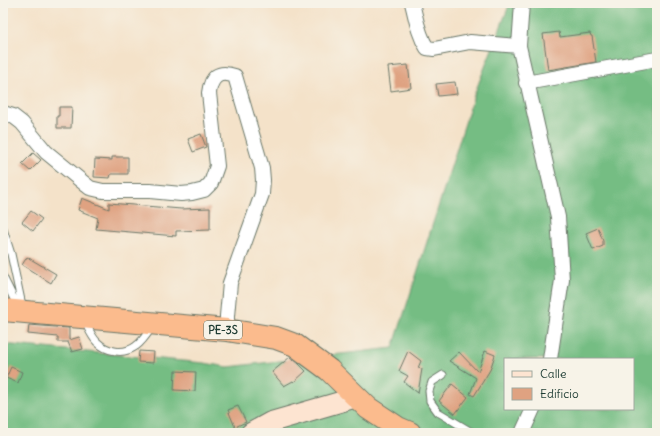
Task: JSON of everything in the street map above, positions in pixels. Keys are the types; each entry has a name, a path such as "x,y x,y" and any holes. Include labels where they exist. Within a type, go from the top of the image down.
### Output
{"highway":[{"name":"PE-3S","path":"13,311 227,330 276,338 296,345 328,370 368,408 392,424 410,433"}],"street":[{"path":"412,3 422,41 427,48 434,49 470,42 519,46"},
{"path":"522,3 519,46 526,83 558,217 562,280 550,358"},
{"path":"526,83 657,59"},
{"path":"3,113 13,116 22,123 46,152 90,188 103,191 150,191 192,194 204,190 211,183 217,166 209,93 211,82 219,74 227,73 234,76 262,168 263,180 262,194 230,283 227,310 227,330"},
{"path":"251,433 271,422 358,397"},
{"path":"522,433 533,410"}],"lane":[{"path":"3,229 11,254 13,311"},
{"path":"3,277 5,286 15,301 13,311"},
{"path":"82,316 96,341 106,349 114,351 125,352 137,346 156,323"},
{"path":"443,375 432,382 429,391 430,401 438,412 473,433"}],"green space":[{"path":"510,3 657,3 657,433 3,433 3,344 204,363 228,367 393,348 474,95"}],"building":[{"path":"559,32 560,37 590,33 592,36 596,62 548,70 543,34"},
{"path":"408,65 411,88 391,91 388,67"},
{"path":"455,82 457,94 438,96 436,84"},
{"path":"59,107 72,107 71,128 57,128"},
{"path":"201,134 206,147 193,152 188,139"},
{"path":"33,153 41,160 30,171 22,164"},
{"path":"112,157 128,157 128,174 111,174 110,178 94,177 95,159 112,160"},
{"path":"82,198 109,209 109,203 181,209 210,208 210,230 176,231 176,236 96,229 98,218 78,210"},
{"path":"31,211 42,219 33,231 22,222"},
{"path":"598,228 603,241 603,246 593,250 586,233"},
{"path":"27,257 56,274 51,283 22,265"},
{"path":"29,325 69,328 69,340 79,337 83,349 72,352 68,342 58,342 58,337 28,334"},
{"path":"139,351 154,352 153,363 138,362"},
{"path":"408,351 421,361 418,368 422,369 418,393 404,382 408,376 399,371"},
{"path":"485,351 495,355 490,370 474,396 470,394 476,378 449,361 459,352 478,372"},
{"path":"290,357 306,371 294,382 293,381 284,386 272,372"},
{"path":"11,367 22,372 18,383 6,378"},
{"path":"175,371 196,372 195,391 174,390"},
{"path":"452,384 468,397 455,414 439,401"},
{"path":"238,406 246,422 235,427 228,410"}]}
